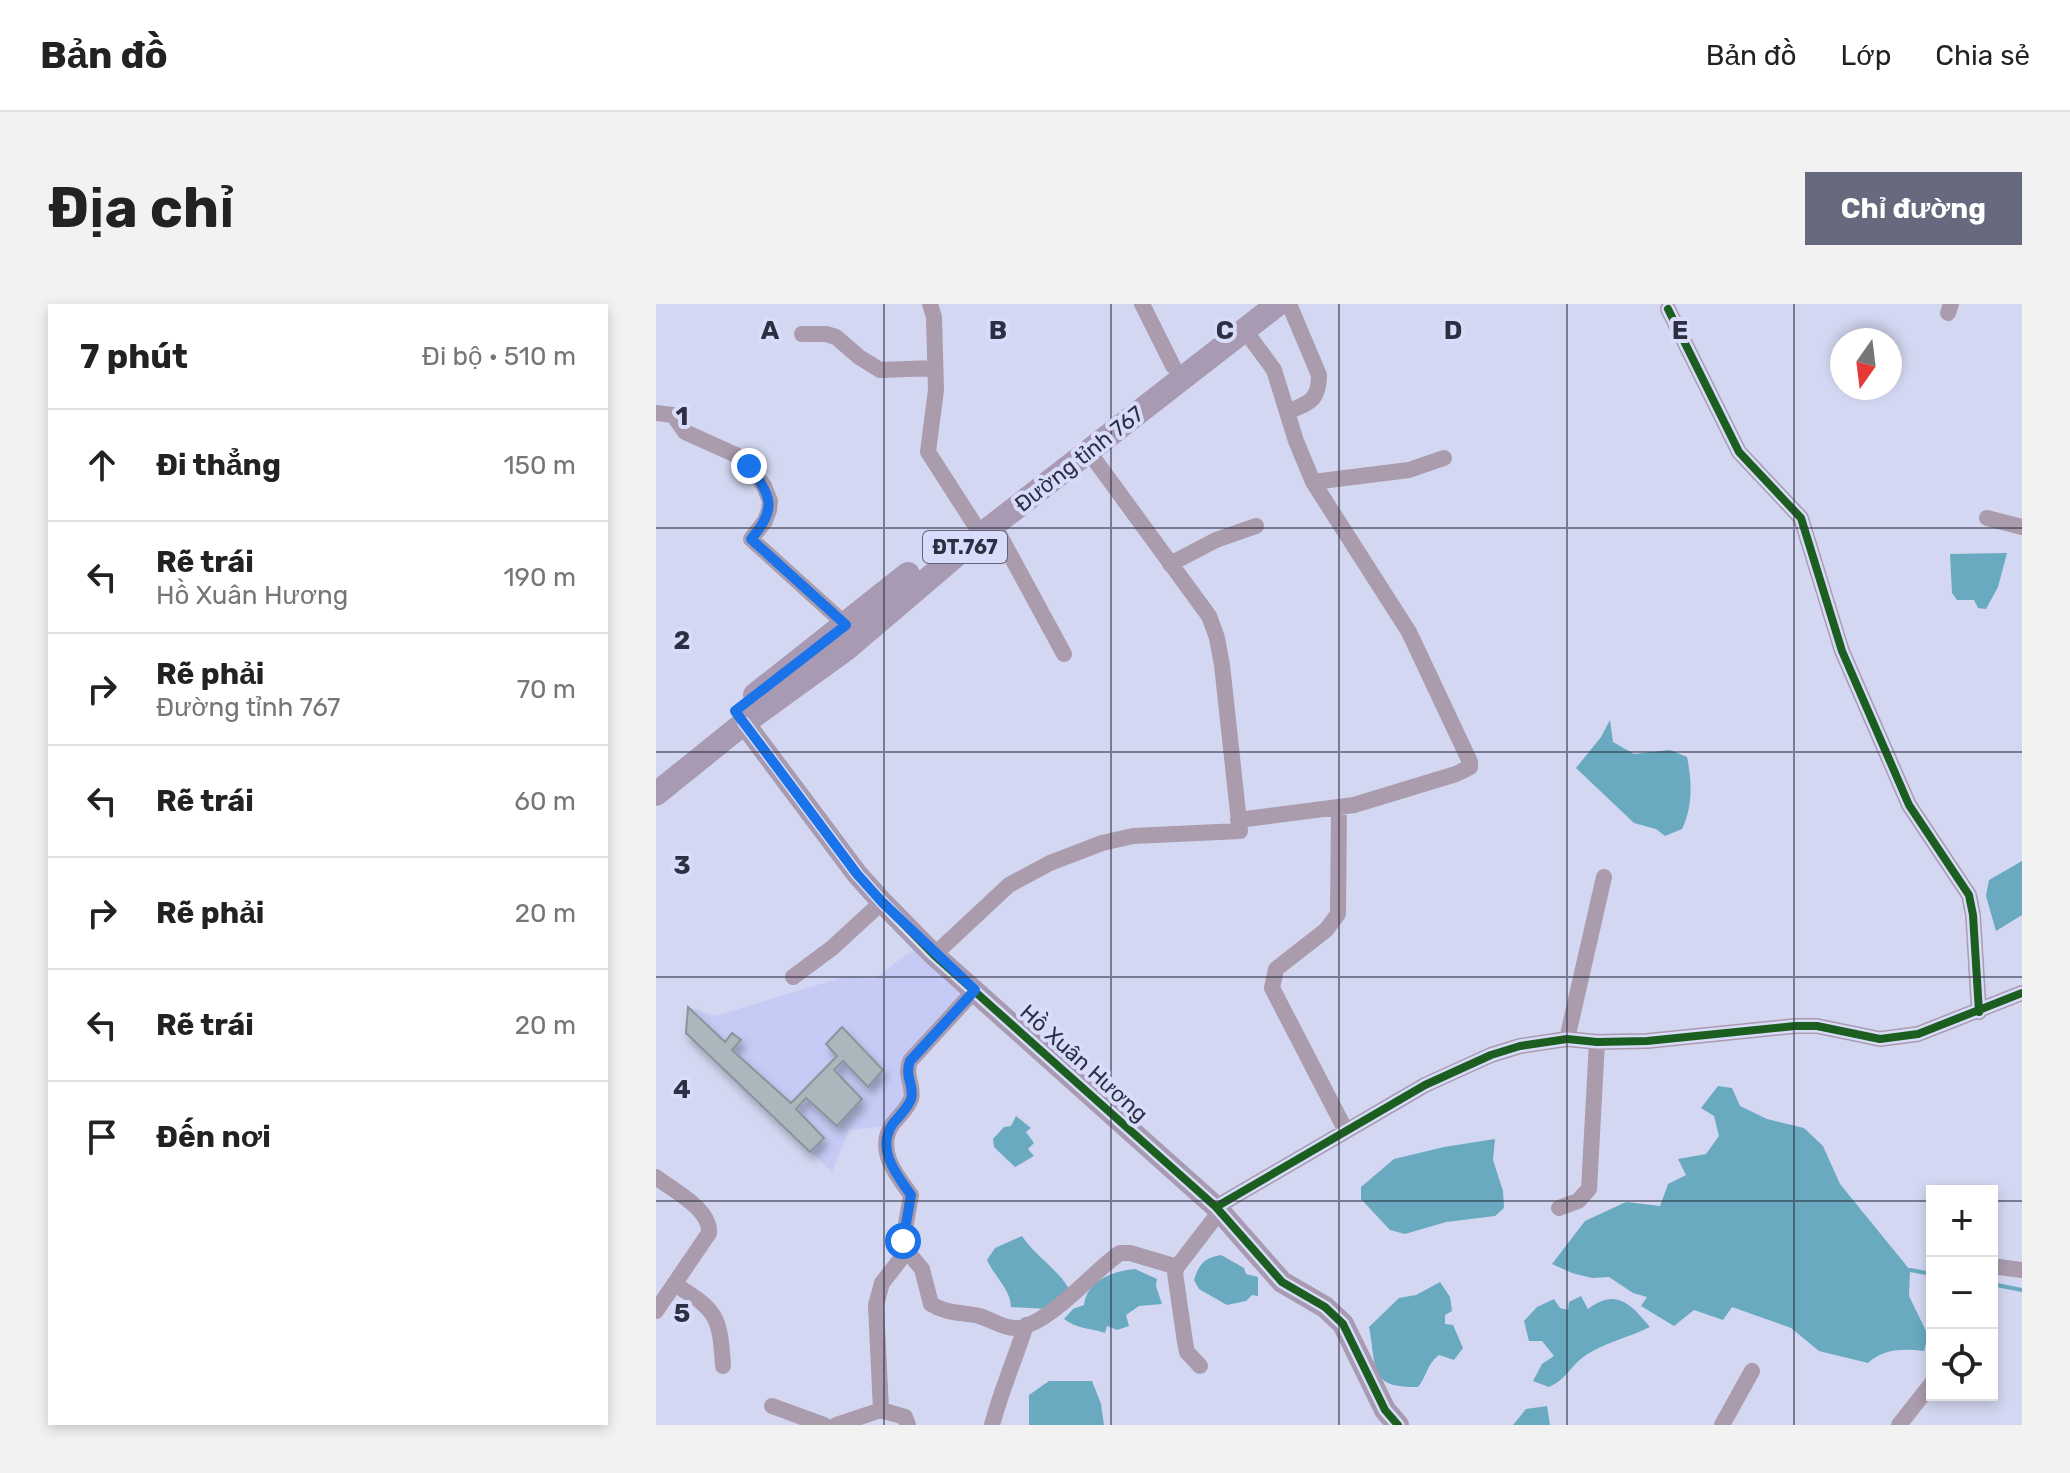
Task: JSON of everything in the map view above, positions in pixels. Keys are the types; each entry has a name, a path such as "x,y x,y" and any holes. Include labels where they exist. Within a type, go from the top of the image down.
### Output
{"main road":[{"name":"Đường tỉnh 767","path":"984,523 989,514 1253,304"},
{"name":"Đường tỉnh 767","path":"656,794 846,625 984,523 1089,452 1278,304"},
{"name":"Đường tỉnh 767","path":"656,773 846,649 951,550"}],"street":[{"path":"930,304 934,317 936,390 928,452 984,523 1064,654"},
{"path":"1142,304 1173,366"},
{"path":"1287,412 1308,403 1317,395 1319,375 1289,304"},
{"path":"1668,309 1739,452 1801,518 1842,651 1909,805 1969,895 1979,1012"},
{"path":"1238,820 1339,808 1468,770 1470,762 1409,632 1313,482 1274,370 1244,329"},
{"path":"802,334 836,337 880,370 935,368"},
{"path":"656,413 673,415 685,432 736,455 749,466 764,486 770,501 765,521 751,539 846,625"},
{"path":"934,955 1009,885 1041,867 1102,843 1133,836 1240,831 1217,638 1209,616 1089,452"},
{"path":"1313,482 1409,470 1444,458"},
{"path":"1987,518 2022,527"},
{"path":"1170,564 1216,540 1256,526"},
{"name":"Hồ Xuân Hương","path":"739,717 857,874 934,955 1218,1209 1282,1282 1336,1315 1385,1410 1398,1425"},
{"path":"1339,808 1338,914 1326,930 1276,969 1272,988 1346,1131"},
{"path":"1567,1039 1604,877"},
{"path":"793,977 832,948 882,902"},
{"path":"975,990 910,1061 907,1070 911,1100 886,1142 893,1173 911,1195 903,1241 922,1269 931,1304 939,1309 983,1317 1013,1328 1050,1313 1120,1253 1177,1267"},
{"path":"1200,1366 1187,1352 1176,1284 1177,1267 1218,1209 1425,1085 1491,1055 1520,1046 1567,1039 1647,1041 1795,1026 1817,1026 1880,1039 1918,1034 2022,993"},
{"path":"1559,1208 1578,1201 1589,1189 1597,1042"},
{"path":"656,1177 704,1214 710,1223 709,1233 656,1311"},
{"path":"881,1410 876,1305 882,1283 907,1251"},
{"path":"1998,1267 2022,1270"},
{"path":"674,1284 711,1310 721,1337 723,1366"},
{"path":"992,1425 998,1399 1026,1325"},
{"path":"1722,1425 1752,1371"},
{"path":"1899,1425 1926,1391"},
{"path":"772,1406 824,1425"},
{"path":"836,1425 881,1410 905,1417 908,1425"}],"shaded area":[{"path":"2007,553 1998,587 1986,609 1978,608 1974,600 1957,600 1952,593 1950,554"},
{"path":"1610,720 1613,742 1634,754 1670,750 1687,757 1690,793 1682,829 1665,836 1656,829 1634,823 1576,768 1601,737"},
{"path":"2022,861 2022,915 1996,931 1986,896 1989,880"},
{"path":"915,948 966,992 905,1060 906,1099 886,1126 849,1130 832,1172 686,1033 688,1007 715,1016 847,976 874,979"},
{"path":"1718,1086 1732,1088 1740,1106 1767,1119 1804,1128 1823,1146 1840,1184 1910,1270 1909,1296 1926,1331 1924,1351 1894,1351 1868,1363 1819,1351 1791,1328 1732,1307 1723,1320 1694,1310 1674,1326 1641,1306 1647,1297 1633,1293 1609,1277 1592,1278 1552,1264 1585,1221 1626,1202 1660,1206 1668,1184 1686,1175 1678,1159 1706,1154 1719,1136 1714,1116 1701,1108"},
{"path":"1016,1116 1031,1128 1026,1132 1034,1143 1028,1149 1034,1156 1015,1167 994,1147 993,1139 1004,1127 1011,1126"},
{"path":"1495,1139 1493,1160 1503,1191 1504,1208 1495,1216 1446,1222 1405,1234 1390,1230 1361,1199 1361,1187 1394,1159"},
{"path":"1022,1236 1069,1289 1048,1309 1011,1307 1005,1289 987,1260 995,1248"},
{"path":"1221,1255 1244,1268 1246,1274 1258,1277 1258,1296 1252,1295 1246,1301 1227,1305 1199,1289 1194,1280 1200,1266 1206,1260"},
{"path":"1135,1269 1157,1279 1162,1304 1139,1306 1126,1315 1129,1326 1117,1330 1107,1326 1105,1333 1079,1327 1064,1319 1073,1309 1084,1305 1090,1289 1103,1278"},
{"path":"1440,1282 1450,1297 1452,1311 1445,1315 1445,1324 1453,1325 1463,1348 1454,1360 1439,1355 1418,1387 1390,1384 1378,1373 1369,1327 1399,1298 1416,1295"},
{"path":"1581,1296 1588,1309 1607,1300 1622,1301 1650,1327 1593,1351 1549,1387 1533,1381 1542,1364 1554,1356 1542,1341 1529,1341 1524,1321 1537,1307 1554,1299 1560,1308 1568,1310 1569,1302"},
{"path":"1049,1381 1092,1381 1101,1404 1104,1425 1029,1425 1029,1395"},
{"path":"1547,1406 1550,1425 1513,1425 1526,1409"}],"building":[{"path":"688,1007 725,1042 732,1033 741,1040 732,1050 791,1103 837,1056 826,1044 842,1027 883,1070 868,1087 843,1061 834,1070 862,1099 837,1126 806,1098 796,1109 824,1138 810,1152 686,1033"}],"waterway":[{"path":"1910,1270 1926,1273"},
{"path":"1998,1285 2022,1290"}],"cycle path":[{"path":"1668,309 1739,452 1801,518 1842,651 1909,805 1969,895 1979,1012"},
{"path":"744,723 857,874 934,955 1216,1207 1282,1282 1325,1307 1343,1324 1385,1410 1398,1425"},
{"path":"1216,1207 1425,1085 1491,1055 1520,1046 1567,1039 1647,1041 1795,1026 1817,1026 1880,1039 1918,1034 2022,993"}],"route":[{"path":"749,466 764,486 770,501 765,521 751,539 846,625 735,711 857,874 934,955 975,990 910,1061 907,1070 911,1100 888,1134 886,1142 893,1173 911,1195 912,1202 903,1241"}]}
